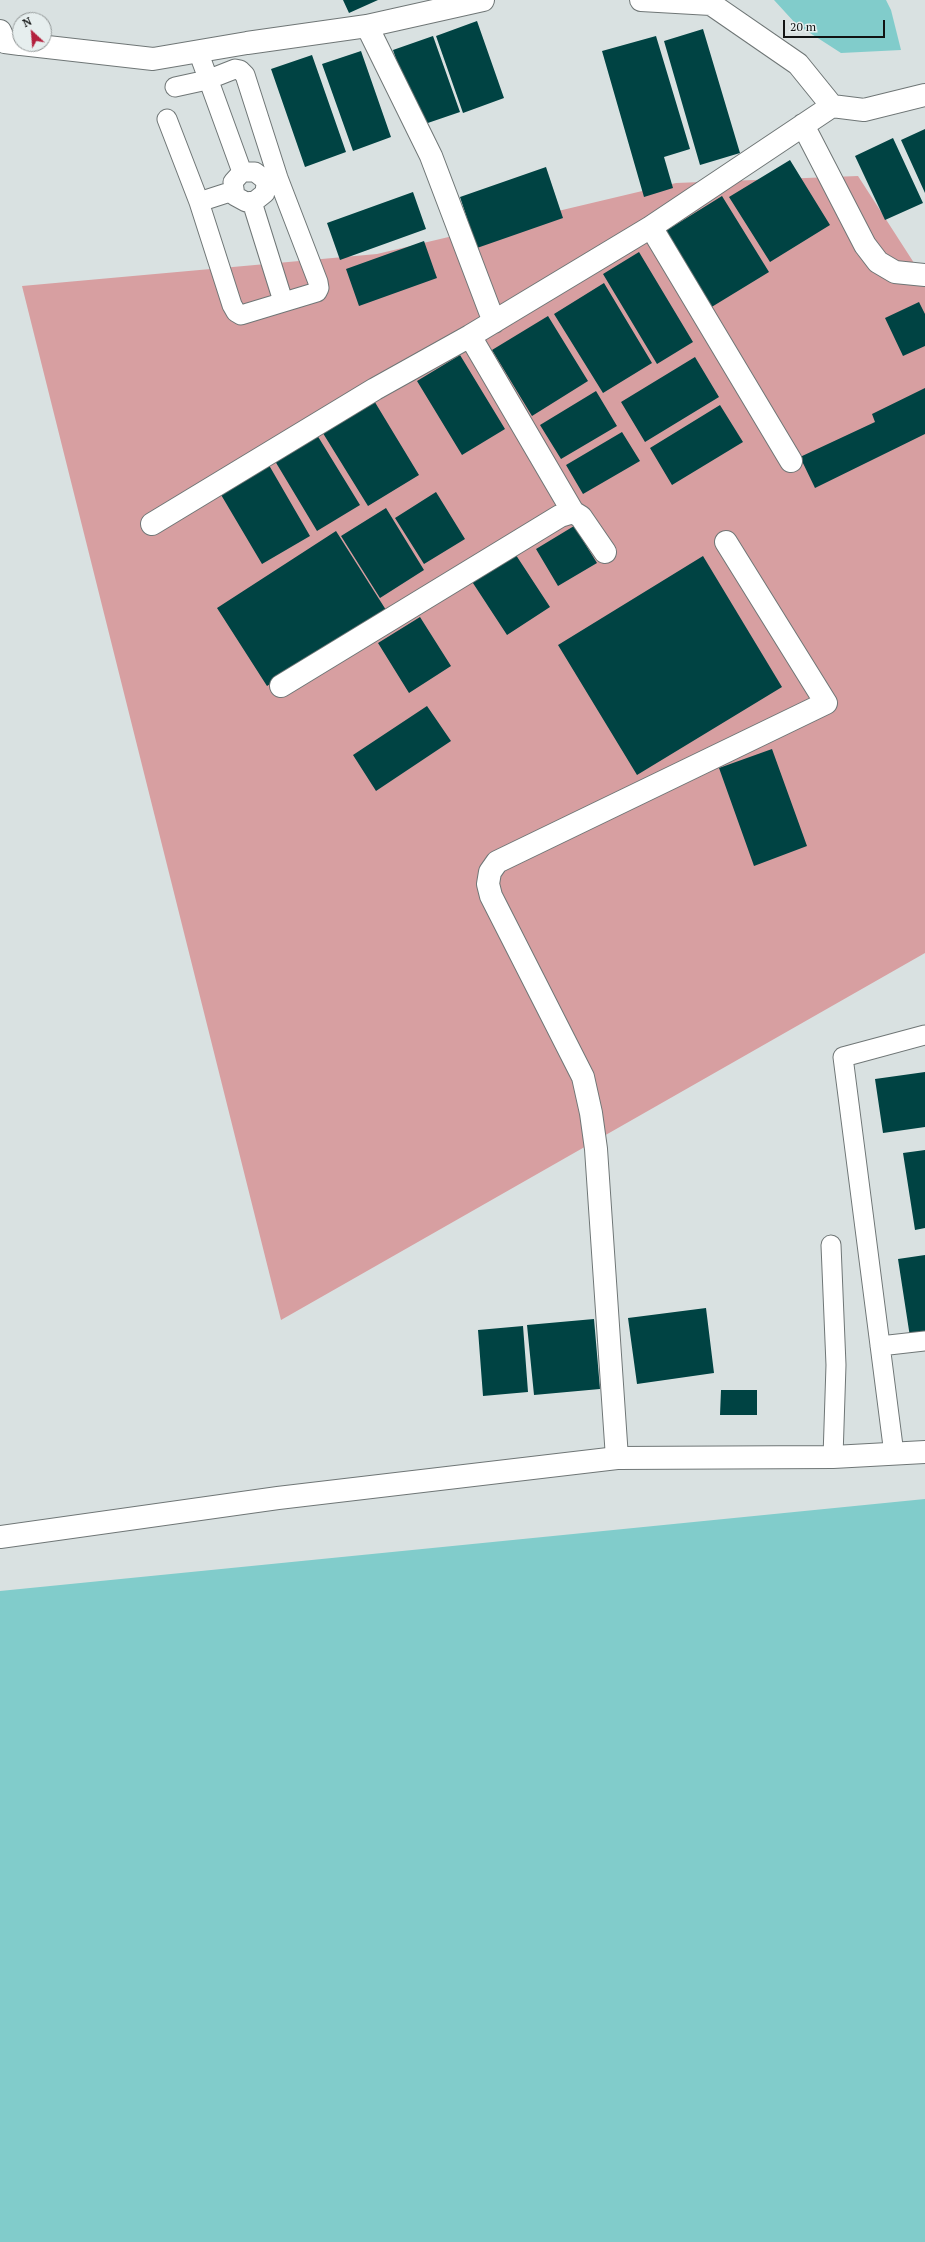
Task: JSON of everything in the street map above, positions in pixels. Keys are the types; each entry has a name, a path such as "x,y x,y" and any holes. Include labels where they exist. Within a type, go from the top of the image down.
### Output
{"street":[{"path":"9,41 153,59 308,33 367,26 483,0"},
{"path":"641,0 711,4 798,64 832,106"},
{"path":"367,26 431,156 494,322"},
{"path":"152,524 375,389 494,322 651,227 832,106 864,110 925,95"},
{"path":"803,125 865,245 878,262 895,272 925,275"},
{"path":"651,227 791,461"},
{"path":"470,336 573,512 581,517 605,552"},
{"path":"281,686 560,516 573,512"},
{"path":"617,1458 596,1149 591,1113 583,1077 491,896 488,884 490,872 497,862 826,703 726,542"},
{"path":"0,1537 278,1498 617,1458 833,1457 925,1452"}],"lane":[{"path":"198,51 207,80 242,172"},
{"path":"167,119 200,202 232,305 236,312 241,314 317,292 319,288 272,181 245,75 240,70 235,69 207,80 175,88"},
{"path":"242,172 255,172 272,181 265,193 252,202 240,200 233,191 233,182 242,172"},
{"path":"200,202 233,191"},
{"path":"252,202 283,301"},
{"path":"894,1454 843,1058 925,1035"},
{"path":"831,1245 836,1372 833,1457"},
{"path":"880,1346 925,1341"}],"shaded area":[{"path":"858,176 925,280 925,953 281,1320 22,286 377,254 676,183"}],"water":[{"path":"774,0 886,0 891,10 901,50 841,53 796,24"},
{"path":"925,1499 925,2242 0,2242 0,1591"}],"building":[{"path":"343,0 378,0 349,13"},
{"path":"477,21 504,98 463,113 436,36"},
{"path":"703,29 740,153 700,165 664,41"},
{"path":"433,36 460,112 419,126 393,50"},
{"path":"656,36 690,149 664,157 673,188 644,197 602,51"},
{"path":"361,51 391,137 353,151 322,64"},
{"path":"312,55 346,152 305,167 271,69"},
{"path":"925,129 925,193 901,140"},
{"path":"893,138 923,203 885,220 855,156"},
{"path":"790,160 830,225 770,262 729,197"},
{"path":"546,167 563,218 477,248 460,197"},
{"path":"413,192 426,229 340,260 327,223"},
{"path":"722,196 769,272 710,308 664,232"},
{"path":"424,241 437,278 359,306 346,269"},
{"path":"639,252 693,342 657,364 603,274"},
{"path":"604,283 652,363 603,393 554,314"},
{"path":"919,302 925,314 925,346 903,356 885,318"},
{"path":"548,316 588,381 532,416 492,350"},
{"path":"460,355 505,429 462,455 417,381"},
{"path":"695,357 719,397 645,442 621,402"},
{"path":"925,388 925,434 815,488 800,457 875,422 872,414"},
{"path":"596,391 617,426 561,459 540,425"},
{"path":"373,399 419,475 368,506 321,430"},
{"path":"720,405 743,442 672,485 650,448"},
{"path":"314,430 360,505 317,531 272,456"},
{"path":"622,432 640,461 583,494 566,465"},
{"path":"266,460 310,536 262,564 217,488"},
{"path":"436,492 465,539 424,564 395,518"},
{"path":"386,508 424,570 380,598 341,536"},
{"path":"574,526 597,563 558,586 536,549"},
{"path":"336,531 386,610 267,686 217,608"},
{"path":"512,549 550,607 507,635 469,577"},
{"path":"703,556 782,687 637,775 558,645"},
{"path":"420,617 451,666 409,693 378,643"},
{"path":"427,706 451,741 376,791 353,755"},
{"path":"772,749 807,846 754,866 719,768"},
{"path":"925,1072 925,1127 883,1133 875,1079"},
{"path":"925,1150 925,1228 915,1230 903,1153"},
{"path":"925,1255 925,1335 910,1337 898,1259"},
{"path":"706,1308 714,1373 637,1384 628,1318"},
{"path":"594,1319 600,1389 534,1395 527,1325"},
{"path":"523,1326 528,1392 483,1396 478,1330"},
{"path":"721,1390 757,1390 757,1415 720,1415"}]}
